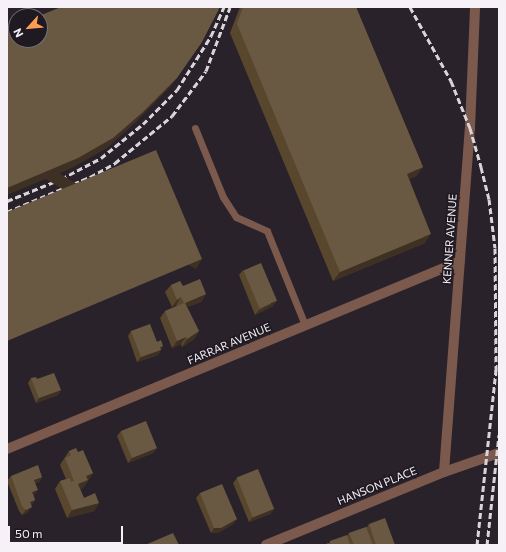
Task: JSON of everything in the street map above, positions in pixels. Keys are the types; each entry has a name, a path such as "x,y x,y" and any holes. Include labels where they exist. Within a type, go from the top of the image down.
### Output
{"street":[{"name":"KENNER AVENUE","path":"444,472 460,261 475,7"},
{"name":"FARRAR AVENUE","path":"7,449 460,261"},
{"name":"HANSON PLACE","path":"266,545 444,472 499,453"}],"lane":[{"path":"195,128 224,197 236,217 267,231 305,325"}],"building":[{"path":"61,7 220,7 202,42 177,78 143,112 113,138 78,158 7,188 7,29 8,48 48,48 48,12"},
{"path":"243,7 356,7 423,167 407,174 431,234 340,272 237,24"},
{"path":"156,150 202,259 7,341 7,212"},
{"path":"261,263 277,301 260,308 244,270"},
{"path":"200,279 206,294 185,303 199,331 187,339 186,337 177,341 165,311 184,303 181,297 177,300 171,285 180,281 183,286"},
{"path":"150,324 157,342 161,340 163,346 160,347 161,350 141,357 131,331"},
{"path":"54,373 61,390 39,398 31,378 36,377 37,379"},
{"path":"146,421 157,448 132,458 121,431"},
{"path":"76,448 78,452 83,450 93,473 86,476 88,480 78,484 84,498 95,493 99,503 72,510 60,481 70,478 71,482 74,481 65,458 71,455 69,451"},
{"path":"38,465 42,477 34,480 38,490 32,492 35,500 30,502 32,507 26,510 22,506 11,476"},
{"path":"258,469 274,509 253,517 237,478"},
{"path":"222,484 237,519 221,528 214,528 200,493"},
{"path":"385,518 395,545 376,545 369,524"},
{"path":"366,527 373,545 354,545 349,533"},
{"path":"173,533 179,545 145,545"},
{"path":"347,535 350,545 331,545 330,541"}],"railway":[{"path":"7,201 61,179 101,158 143,124 177,90 211,36 224,7"},
{"path":"7,212 90,177 115,163 172,116 206,71 230,7"},
{"path":"410,7 451,81 470,128 489,199 495,248 496,374"},
{"path":"477,545 496,370"},
{"path":"487,545 499,435"}]}
